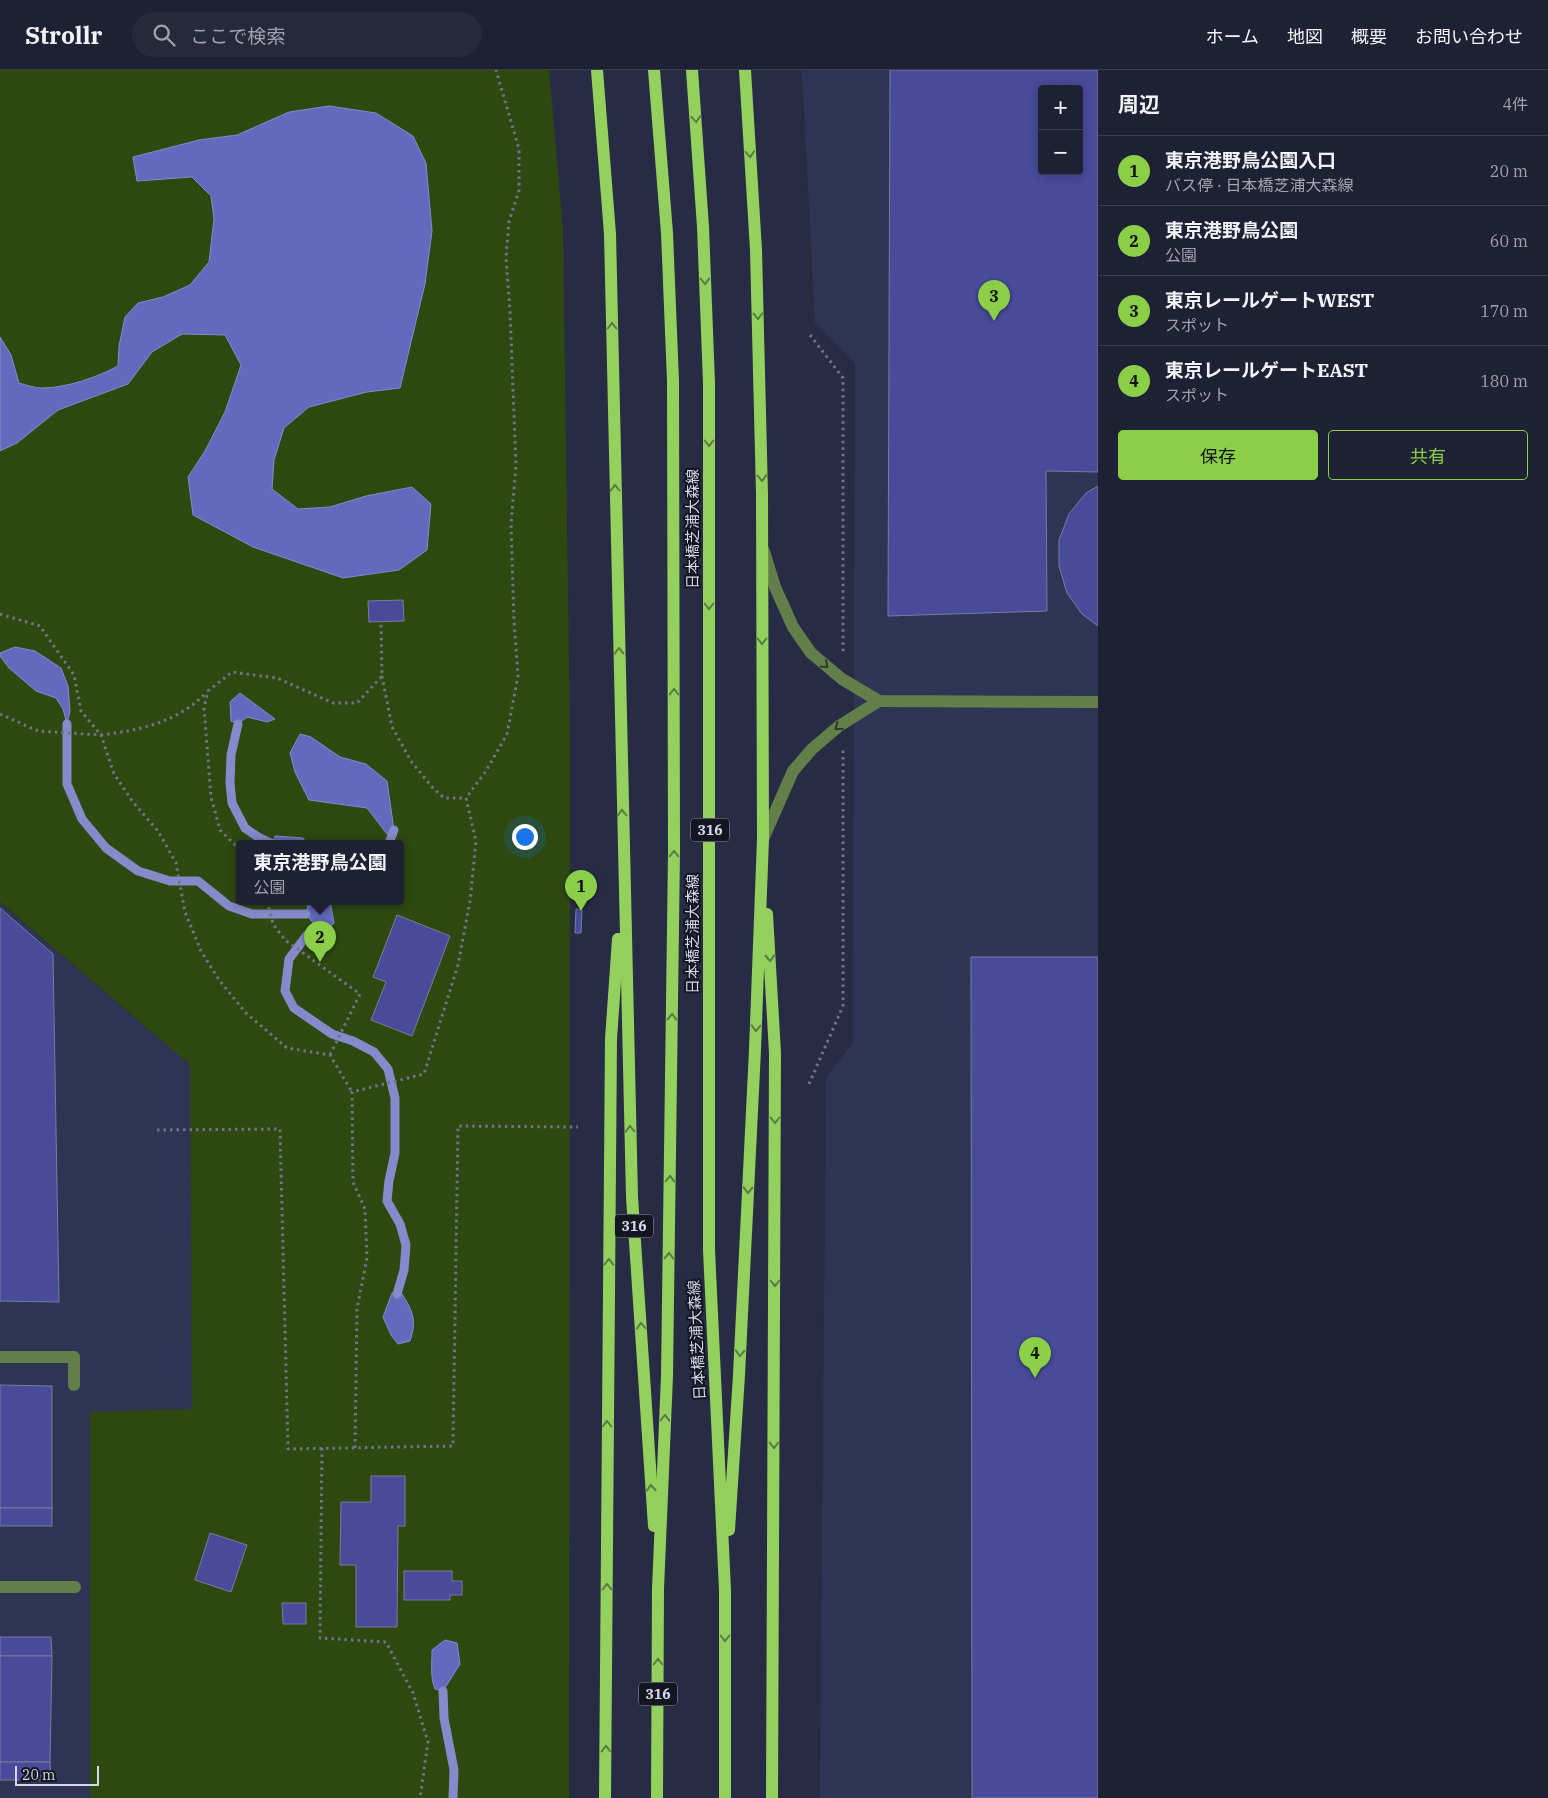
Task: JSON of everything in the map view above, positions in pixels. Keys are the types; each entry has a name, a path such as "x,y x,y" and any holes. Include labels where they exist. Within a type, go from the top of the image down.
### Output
{"main road":[{"name":"316","path":"597,70 610,234 632,1196 658,1589"},
{"name":"日本橋芝浦大森線","path":"654,70 667,233 673,381 674,823 667,1376 658,1589 657,1798"},
{"name":"日本橋芝浦大森線","path":"692,70 703,227 709,383 709,1250 725,1590 725,1798"},
{"name":"316","path":"725,1590 740,1365 763,839 762,547 756,250 745,70"},
{"path":"763,839 776,1053 772,1798"},
{"path":"605,1798 611,1039 624,862"}],"lane":[{"path":"762,547 793,627 811,653 842,679 879,701 1098,702"},
{"path":"763,839 793,771 812,749 839,726 879,701"},
{"path":"0,1357 74,1357 74,1385"},
{"path":"0,1586 74,1587"}],"path":[{"path":"352,1092 424,1074 458,965 470,901 476,841 466,798 486,770 507,734 518,676 511,524 516,457 506,258 509,222 519,190 519,150 496,70"},
{"path":"810,335 843,378"},
{"path":"0,614 40,626 74,675 81,711 100,735 114,774 133,802 158,831 176,862 179,888 185,912 201,951 219,980 246,1013 287,1048 330,1054"},
{"path":"381,621 382,676 392,727 411,761 431,786 444,798 466,798"},
{"path":"0,714 38,731 100,735 131,732 168,720 194,705 232,672 277,678 333,704 357,703 382,676"},
{"path":"208,691 204,708 211,797 220,830 236,846"},
{"path":"268,905 272,924 285,940 360,994 330,1054"},
{"path":"809,1084 843,1006"},
{"path":"330,1054 352,1092 353,1182 365,1209 367,1258 357,1309 356,1448"},
{"path":"157,1130 280,1129 288,1449 453,1446 458,1126 578,1127"},
{"path":"322,1448 320,1638 386,1642 412,1693 428,1742 420,1798"}],"shaded area":[{"path":"801,70 1098,70 1098,1798 820,1798 826,1078 853,1042 855,363 815,324"},
{"path":"0,903 190,1065 192,1409 90,1413 90,1798 0,1798"}],"green space":[{"path":"0,70 549,70 563,229 570,738 569,1798 90,1798 90,1412 192,1409 190,1065 0,902"}],"water":[{"path":"329,106 376,113 413,136 426,163 432,231 425,284 400,388 367,392 309,407 284,428 274,460 272,489 298,509 330,507 366,496 412,487 431,504 427,550 399,570 343,578 253,547 193,515 188,477 205,451 225,412 241,365 225,335 182,334 152,352 128,384 58,410 17,443 0,451 0,337 11,355 19,383 36,388 51,388 91,378 118,366 119,346 125,317 138,303 163,297 190,285 209,262 214,219 211,196 192,177 137,181 133,157 199,140 237,135 289,112"},
{"path":"15,647 35,651 61,668 68,686 70,711 67,724 63,709 56,698 36,691 9,668 0,656 0,653"},
{"path":"240,693 275,719 267,722 247,717 238,724 231,721 230,702"},
{"path":"300,734 311,737 340,757 366,764 387,781 394,830 387,834 367,808 309,800 295,772 290,753"},
{"path":"275,836 303,838 304,840 274,840"},
{"path":"308,905 331,905 334,923 320,937 311,940 307,935 313,923 306,914"},
{"path":"392,1293 402,1294 413,1316 410,1341 398,1344 391,1335 383,1317"},
{"path":"445,1640 457,1643 460,1664 443,1691 435,1689 433,1684 432,1650"}],"building":[{"path":"890,70 1098,70 1098,472 1046,471 1047,611 888,616"},
{"path":"1098,486 1098,626 1082,614 1067,593 1059,566 1059,540 1069,514 1086,493"},
{"path":"403,600 404,621 369,622 368,601"},
{"path":"0,908 53,954 59,1302 0,1301"},
{"path":"576,909 582,910 581,933 575,933"},
{"path":"397,915 450,936 412,1036 371,1020 386,982 373,977"},
{"path":"971,957 1098,957 1098,1798 972,1798"},
{"path":"0,1385 52,1386 52,1508 0,1508"},
{"path":"371,1476 405,1476 405,1526 398,1526 397,1627 356,1627 356,1565 340,1565 341,1502 371,1502"},
{"path":"0,1508 52,1508 52,1526 0,1526"},
{"path":"210,1533 247,1545 231,1592 195,1580"},
{"path":"404,1571 452,1571 452,1581 462,1581 462,1595 450,1595 450,1600 404,1600"},
{"path":"282,1603 306,1603 306,1624 283,1624"},
{"path":"0,1637 51,1637 52,1656 0,1656"},
{"path":"0,1656 52,1656 50,1762 0,1762"},
{"path":"0,1762 50,1762 51,1780 0,1780"}],"waterway":[{"path":"67,724 67,784 82,819 106,848 138,871 170,881 198,881 229,906 252,914 306,914"},
{"path":"238,724 231,755 230,783 232,803 245,828 264,840"},
{"path":"390,840 394,830"},
{"path":"307,935 289,959 285,991 294,1008 332,1034 353,1041 374,1052 388,1069 395,1098 395,1153 387,1201 400,1224 406,1245 404,1270 397,1294"},
{"path":"443,1691 444,1718 454,1770 453,1798"}],"place":[{"name":"東京レールゲートWEST","path":"994,321"},
{"name":"東京港野鳥公園入口","path":"581,911"},
{"name":"東京港野鳥公園","path":"320,962"},
{"name":"東京レールゲートEAST","path":"1035,1378"}]}
